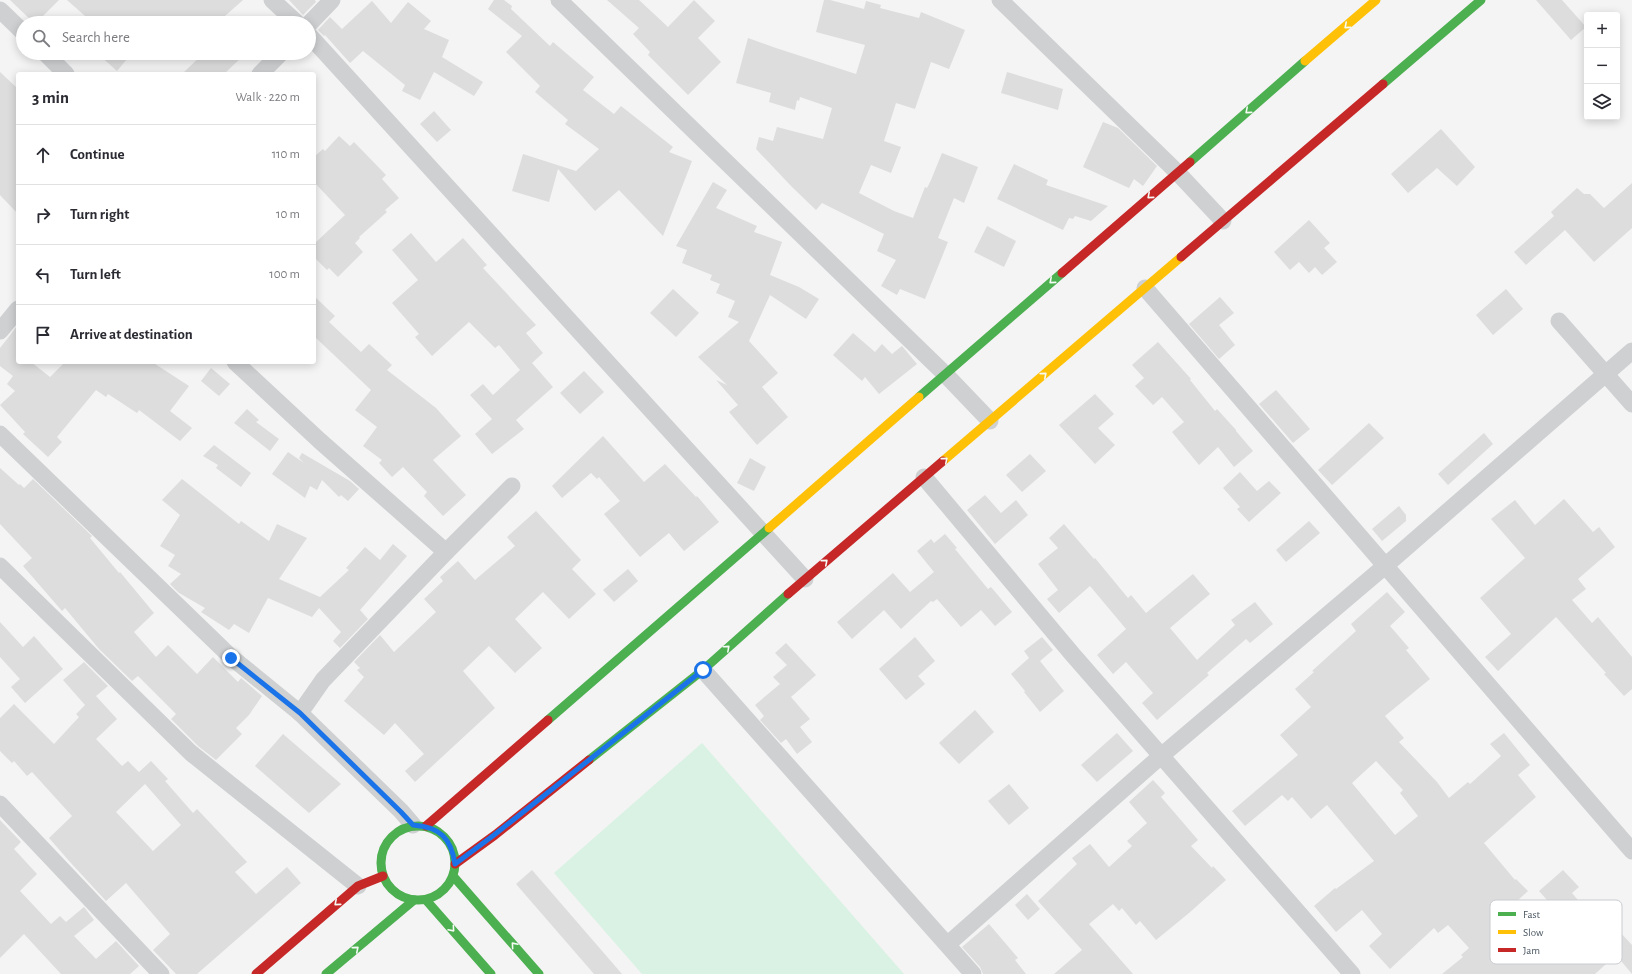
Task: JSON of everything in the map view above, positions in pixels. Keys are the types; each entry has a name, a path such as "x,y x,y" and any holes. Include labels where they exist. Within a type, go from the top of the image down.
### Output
{"main road":[{"path":"419,826 763,533 1376,0"},
{"path":"455,864 501,830 703,670 805,579 1481,0"},
{"path":"419,826 438,831 447,840 453,851 455,864 453,876 447,887 438,895 426,900 414,900 400,896 390,888 382,876 380,865 381,854 392,835 402,828 419,826"},
{"path":"256,974 358,886 382,876"},
{"path":"453,876 539,974"},
{"path":"326,974 414,900"},
{"path":"426,900 491,974"}],"street":[{"path":"272,0 289,16"},
{"path":"316,17 332,0"},
{"path":"559,0 945,374 990,421"},
{"path":"1000,0 1177,172 1223,221"},
{"path":"0,10 16,25"},
{"path":"316,43 805,579"},
{"path":"51,60 64,72"},
{"path":"262,72 274,60"},
{"path":"1145,288 1632,851"},
{"path":"0,331 16,311"},
{"path":"1559,321 1632,404"},
{"path":"948,944 1161,756 1385,566 1632,351"},
{"path":"237,364 320,441 446,552"},
{"path":"0,434 231,658 300,713 401,812 419,826"},
{"path":"924,477 1073,655 1352,974"},
{"path":"300,713 323,680 446,552 512,486"},
{"path":"0,566 191,754 358,886"},
{"path":"703,670 948,944 973,974"},
{"path":"0,804 161,974"}],"green space":[{"path":"702,743 904,974 642,974 554,873"}],"building":[{"path":"10,0 59,0 43,16 27,16"},
{"path":"67,0 243,0 225,16 85,16"},
{"path":"289,0 315,0 316,2 303,15"},
{"path":"494,0 504,0 512,6 511,9 550,46 553,42 594,77 583,90 614,114 621,106 673,147 669,152 692,161 663,236 619,190 595,211 558,169 549,202 512,191 523,154 576,171 599,149 565,124 568,120 535,92 540,86 506,52 522,36 488,9"},
{"path":"607,0 639,0 668,27 694,0 715,21 698,38 721,62 688,95 648,55 650,52 633,34 639,28"},
{"path":"824,0 830,0 864,9 866,1 881,5 880,8 919,18 921,12 965,30 949,69 931,62 915,109 896,103 884,141 901,147 891,173 871,165 859,193 894,211 913,218 925,187 927,188 942,153 978,167 964,203 954,198 938,238 948,242 925,299 900,289 897,295 881,286 896,260 877,251 884,234 822,203 816,210 756,149 759,137 773,141 777,127 823,139 832,108 800,97 799,101 797,100 795,110 769,102 771,93 736,83 748,38 856,74 865,45 816,32"},
{"path":"1536,0 1562,0 1584,25 1584,29 1571,40"},
{"path":"372,1 391,23 408,2 431,21 424,29 449,40 442,57 483,82 474,96 434,72 420,100 402,91 405,85 363,51 350,63 325,35 324,36 318,30 330,17 342,29"},
{"path":"105,60 126,60 117,71"},
{"path":"197,60 239,60 226,72 184,72"},
{"path":"0,72 16,87 16,212 0,195"},
{"path":"1007,72 1063,89 1058,110 1001,93"},
{"path":"434,111 451,130 437,142 420,124"},
{"path":"1103,122 1118,128 1157,166 1143,186 1134,179 1129,188 1083,167"},
{"path":"1441,129 1475,167 1457,186 1437,168 1408,193 1391,174"},
{"path":"339,136 350,146 354,142 386,175 382,179 399,198 385,210 387,212 359,237 360,238 355,243 363,252 338,277 329,268 327,270 316,259 316,242 345,215 316,184 316,155 323,149 325,151"},
{"path":"1014,164 1048,180 1046,185 1108,206 1091,221 1075,216 1073,219 1069,218 1063,230 997,199"},
{"path":"713,182 727,190 716,208 757,226 754,232 782,242 770,275 799,287 819,299 806,319 770,295 749,341 778,373 762,387 788,417 757,445 729,412 738,405 716,380 727,385 698,357 739,322 728,317 735,301 716,293 720,284 710,280 712,275 682,263 687,250 676,246"},
{"path":"1632,183 1632,228 1594,262 1565,230 1526,265 1514,252 1554,216 1551,212 1577,188 1584,194 1590,194 1604,208"},
{"path":"1309,220 1330,243 1324,248 1337,262 1322,275 1315,267 1309,273 1299,262 1290,270 1274,252"},
{"path":"987,226 1016,241 1004,267 974,252"},
{"path":"411,233 436,262 463,238 487,265 483,268 536,325 526,333 543,353 532,363 553,387 516,420 524,429 492,454 475,434 492,419 470,395 483,384 493,395 520,370 499,345 495,348 469,322 432,356 415,337 419,334 392,303 418,280 392,250"},
{"path":"673,289 699,313 676,337 650,313"},
{"path":"1506,289 1523,309 1493,335 1476,315"},
{"path":"1220,297 1234,313 1219,325 1235,345 1219,359 1189,324"},
{"path":"316,298 335,316 329,322 361,352 369,344 392,365 387,370 436,408 461,436 433,460 466,495 443,516 424,496 427,492 403,467 392,477 379,463 382,460 363,446 377,427 355,410 371,390 316,338"},
{"path":"16,328 16,364 34,364 50,377 63,364 155,364 189,386 170,411 192,428 180,441 139,410 137,413 108,394 106,397 96,390 57,437 62,442 48,457 23,434 25,432 0,405 15,391 7,384 13,376 0,366 0,348"},
{"path":"853,333 875,352 882,344 892,354 902,346 917,364 879,394 865,377 862,381 833,355"},
{"path":"1158,342 1191,379 1190,380 1215,411 1217,409 1253,451 1234,467 1218,447 1199,465 1172,432 1184,422 1162,397 1153,405 1135,386 1144,378 1132,365"},
{"path":"211,368 230,384 219,396 201,381"},
{"path":"584,371 604,392 580,414 560,393"},
{"path":"1276,390 1310,429 1293,443 1259,404"},
{"path":"1095,394 1114,414 1098,428 1115,445 1095,464 1059,425"},
{"path":"247,409 259,420 256,422 279,439 270,451 234,423"},
{"path":"1369,423 1384,438 1332,485 1318,470"},
{"path":"1484,433 1493,444 1448,485 1438,474"},
{"path":"603,436 644,482 665,464 696,497 697,496 719,522 684,551 669,533 640,557 604,514 620,501 599,477 597,479 591,473 562,498 552,486"},
{"path":"214,445 251,473 241,487 216,468 218,465 203,456"},
{"path":"288,452 304,463 299,458 302,453 350,481 359,489 348,501 341,495 339,497 322,480 317,490 310,486 305,498 272,474"},
{"path":"1030,454 1046,471 1022,492 1006,475"},
{"path":"750,458 766,467 754,491 737,483"},
{"path":"0,468 24,488 33,479 92,536 90,538 154,613 134,632 156,657 168,645 197,674 213,657 238,682 241,678 262,696 249,715 236,728 242,734 216,760 198,746 171,719 176,714 138,676 132,681 99,649 65,608 62,611 23,566 32,558 0,524"},
{"path":"1240,472 1257,491 1269,481 1281,493 1249,522 1237,509 1240,507 1223,488"},
{"path":"182,479 239,524 241,521 269,541 277,524 307,538 279,579 320,597 349,570 346,568 365,547 380,560 393,544 407,556 360,610 368,619 340,648 333,641 341,632 319,608 312,617 268,598 249,633 234,624 229,630 201,612 205,608 179,593 170,584 181,574 168,566 175,555 160,546 180,515 162,500"},
{"path":"985,495 1001,513 1016,500 1028,515 995,544 967,510"},
{"path":"1564,499 1593,532 1599,527 1615,547 1578,579 1586,589 1572,600 1592,623 1598,617 1632,657 1632,689 1624,696 1604,674 1606,673 1556,617 1498,671 1485,657 1511,634 1480,598 1525,558 1491,519 1515,500 1535,525"},
{"path":"1399,506 1406,515 1406,521 1382,541 1372,529"},
{"path":"536,511 581,560 572,569 596,594 569,619 543,592 515,619 542,648 515,673 489,646 463,671 495,708 415,782 405,771 424,754 395,723 384,735 344,701 364,677 357,670 360,668 354,662 380,635 394,652 436,612 424,599 443,581 440,577 458,561 475,580 515,546 507,537"},
{"path":"1309,521 1320,533 1286,562 1276,550"},
{"path":"1064,524 1094,559 1095,558 1128,598 1131,595 1146,613 1193,574 1210,594 1170,628 1197,660 1235,625 1231,620 1255,602 1273,624 1250,643 1246,639 1207,673 1209,675 1157,720 1142,703 1153,693 1126,662 1113,674 1097,655 1126,629 1090,586 1059,613 1047,599 1058,590 1038,564 1058,548 1049,538"},
{"path":"945,534 957,548 955,549 988,589 991,587 1012,612 995,626 981,610 961,627 937,599 933,602 931,601 901,629 884,610 852,639 837,622 893,573 910,592 934,572 917,551 931,539 934,543"},
{"path":"628,569 638,581 614,602 603,590"},
{"path":"1387,592 1405,612 1390,626 1409,648 1406,650 1430,679 1385,716 1404,738 1399,742 1437,782 1449,798 1468,782 1470,784 1501,756 1490,744 1504,733 1530,765 1518,775 1536,797 1484,843 1515,880 1516,879 1528,891 1518,900 1490,900 1490,964 1606,964 1595,974 1442,974 1463,957 1461,955 1469,948 1448,925 1438,933 1434,928 1390,969 1369,946 1382,934 1362,910 1336,932 1314,906 1335,888 1336,889 1374,861 1327,805 1311,819 1292,797 1288,801 1282,795 1245,826 1232,811 1298,755 1280,735 1311,707 1295,689 1314,672 1312,671 1356,631 1351,624","holes":["1376,761 1403,790 1400,793 1418,816 1395,835 1352,783"]},
{"path":"0,622 23,647 34,636 63,669 25,703 11,687 20,679 0,657"},
{"path":"915,637 935,661 918,676 925,684 906,700 879,669"},
{"path":"1042,637 1053,650 1040,661 1064,691 1040,712 1011,674 1029,658 1024,651"},
{"path":"786,643 816,675 791,697 810,719 800,727 812,742 797,754 786,739 781,743 760,720 764,716 755,705 780,684 773,677 787,665 775,653"},
{"path":"84,662 108,686 96,696 117,719 96,739 122,766 128,761 139,772 151,761 168,779 165,781 193,813 197,809 247,862 235,872 256,894 287,867 301,883 197,974 176,974 153,950 170,934 126,883 106,901 70,862 49,838 72,816 32,772 27,776 14,761 12,763 0,751 0,718 14,704 54,744 79,717 76,714 85,705 63,680","holes":["145,784 181,825 153,851 116,812"]},
{"path":"975,710 994,732 959,764 939,743"},
{"path":"1117,733 1133,751 1097,782 1081,765"},
{"path":"283,734 341,784 309,813 255,766"},
{"path":"1153,780 1165,793 1161,797 1198,840 1191,846 1226,880 1156,940 1140,921 1136,925 1122,908 1119,911 1113,904 1089,924 1133,974 1054,974 1082,950 1038,901 1077,864 1072,858 1090,844 1109,867 1132,846 1127,841 1147,823 1129,802"},
{"path":"1009,784 1029,808 1009,825 988,801"},
{"path":"0,820 21,842 14,849 37,874 20,891 51,924 60,916 66,922 84,907 94,920 74,936 96,959 116,941 139,966 130,974 61,974 24,934 0,958"},
{"path":"532,870 622,974 594,974 516,884"},
{"path":"1563,870 1579,887 1572,893 1578,900 1547,900 1539,891"},
{"path":"1027,894 1040,909 1028,920 1015,905"},
{"path":"989,924 1018,958 1015,960 1026,974 983,974 980,967 962,947"},
{"path":"1622,934 1632,945 1632,974 1622,962"}],"traffic: fast":[{"path":"1383,84 1481,0"},
{"path":"1190,162 1305,61"},
{"path":"919,397 1062,273"},
{"path":"548,720 769,528"},
{"path":"589,760 703,670 788,594"},
{"path":"411,826 425,826 439,832 449,842 455,856 455,863 455,870 449,884 439,894 425,900 411,900 397,894 387,884 381,870 381,856 387,842 397,832 411,826"},
{"path":"453,876 539,974"},
{"path":"326,974 414,900"},
{"path":"426,900 491,974"}],"traffic: slow":[{"path":"1305,61 1376,0"},
{"path":"943,461 1181,257"},
{"path":"769,528 919,397"}],"traffic: jam":[{"path":"1181,257 1383,84"},
{"path":"1062,273 1190,162"},
{"path":"788,594 943,461"},
{"path":"426,826 548,720"},
{"path":"455,864 495,835 589,760"},
{"path":"256,974 358,886 383,876"}],"route":[{"path":"231,658 300,713 413,825 426,826 438,831 447,840 453,851 455,864 703,670"}]}
